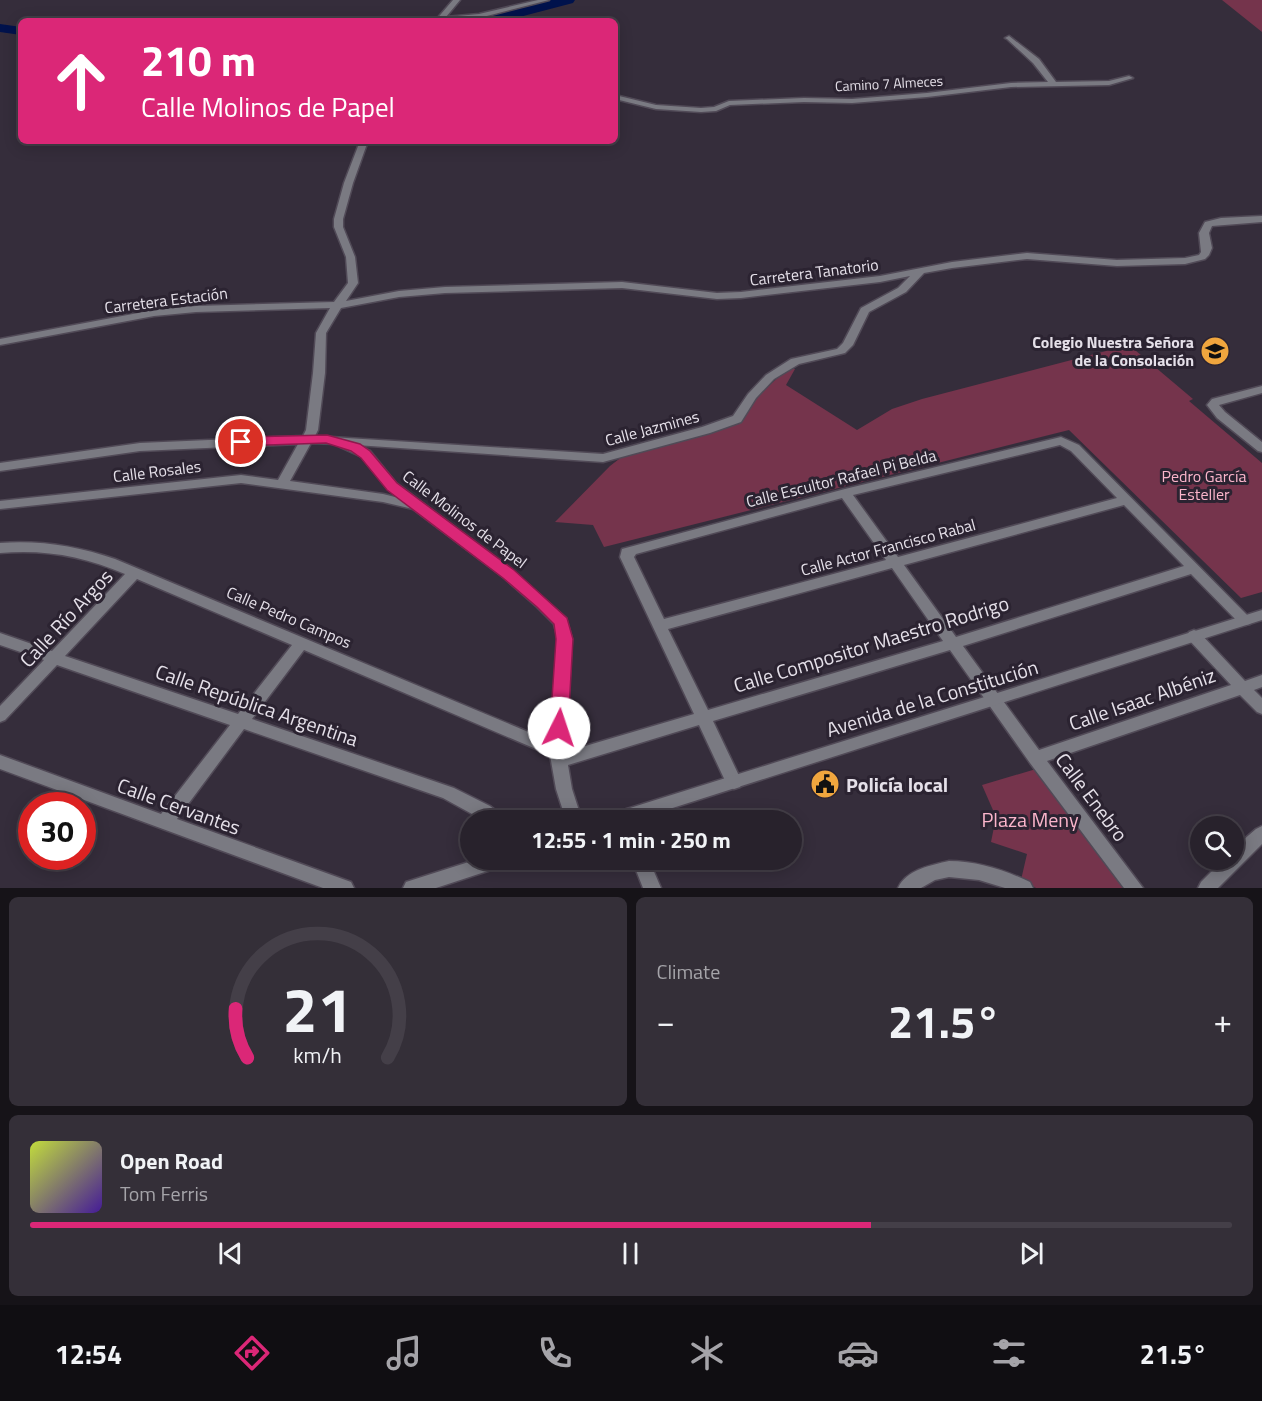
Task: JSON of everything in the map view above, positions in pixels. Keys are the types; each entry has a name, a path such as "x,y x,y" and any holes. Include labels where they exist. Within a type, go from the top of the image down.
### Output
{"street":[{"path":"441,18 457,0"},
{"path":"459,18 479,16 546,0"},
{"path":"1009,38 1035,61 1054,84"},
{"name":"Camino 7 Almeces","path":"618,99 647,106 701,110 716,109 729,103 852,101 927,96 1011,85 1109,84 1129,78"},
{"path":"282,484 309,435 319,373 321,333 353,283 351,259 338,224 340,210 351,180 352,168 363,144"},
{"name":"Carretera Tanatorio","path":"338,305 399,294 490,287 622,285 717,296 741,295 920,272 952,264 1027,256 1117,263 1195,260 1206,253 1204,232 1208,224 1262,219"},
{"name":"Calle Jazmines","path":"309,435 327,439 603,458 730,423 741,417 746,404 770,377 795,362 835,354 845,349 865,310 902,290 920,272"},
{"name":"Carretera Estación","path":"0,342 154,314 196,309 338,305"},
{"path":"1262,389 1216,402 1213,405 1221,415 1262,448"},
{"path":"0,466 140,447 309,435"},
{"name":"Calle Molinos de Papel","path":"327,439 355,448 371,460 386,482 508,574 561,622 565,639 558,756 571,810"},
{"name":"Calle Escultor Rafael Pi Belda","path":"659,626 627,552 845,493 1059,440 1075,448 1125,500"},
{"path":"371,460 380,441"},
{"name":"Calle Rosales","path":"0,505 230,480 282,484 397,500 423,511"},
{"path":"370,496 386,489 386,482"},
{"name":"Calle Enebro","path":"845,493 1036,758 1134,888"},
{"path":"1125,500 1245,620"},
{"name":"Calle Actor Francisco Rabal","path":"659,626 1125,500"},
{"name":"Calle Pedro Campos","path":"0,548 71,550 90,554 302,642 558,756"},
{"name":"Calle Compositor Maestro Rodrigo","path":"558,756 705,716 954,643 1194,568"},
{"name":"Calle Río Argos","path":"0,716 135,572"},
{"name":"Avenida de la Constitución","path":"648,810 1262,615"},
{"path":"659,626 705,716 734,782"},
{"path":"1194,636 1262,708"},
{"name":"Calle República Argentina","path":"0,639 448,793 482,810"},
{"path":"164,823 302,642"},
{"name":"Calle Isaac Albéniz","path":"1036,758 1262,681"},
{"name":"Calle Cervantes","path":"0,762 319,883 345,888"},
{"path":"1207,888 1241,852 1262,834"},
{"path":"908,888 928,872 942,868 959,868 1010,881 1024,888"},
{"path":"412,888 467,870"},
{"path":"644,870 652,888"}],"green space":[{"path":"1222,0 1262,0 1262,32"},
{"name":"Pedro García Esteller","path":"1129,345 1193,399 1189,401 1262,463 1262,592 1241,598 1069,430 604,547 593,525 555,522 610,466 623,456 742,419 753,401 788,368 795,369 786,385 857,430 892,409 922,399"},
{"name":"Plaza Meny","path":"1036,769 1124,888 1036,888 1021,880 1027,854 991,842 996,817 982,785"}],"waterway":[{"path":"499,18 568,0"},
{"path":"0,28 18,31"}],"place":[{"name":"Colegio Nuestra Señora de la Consolación","path":"1215,351"},
{"name":"Policía local","path":"825,784"}],"route":[{"path":"241,442 327,439 349,445 366,454 386,482 508,574 556,615 561,622 565,639 559,728"}]}
